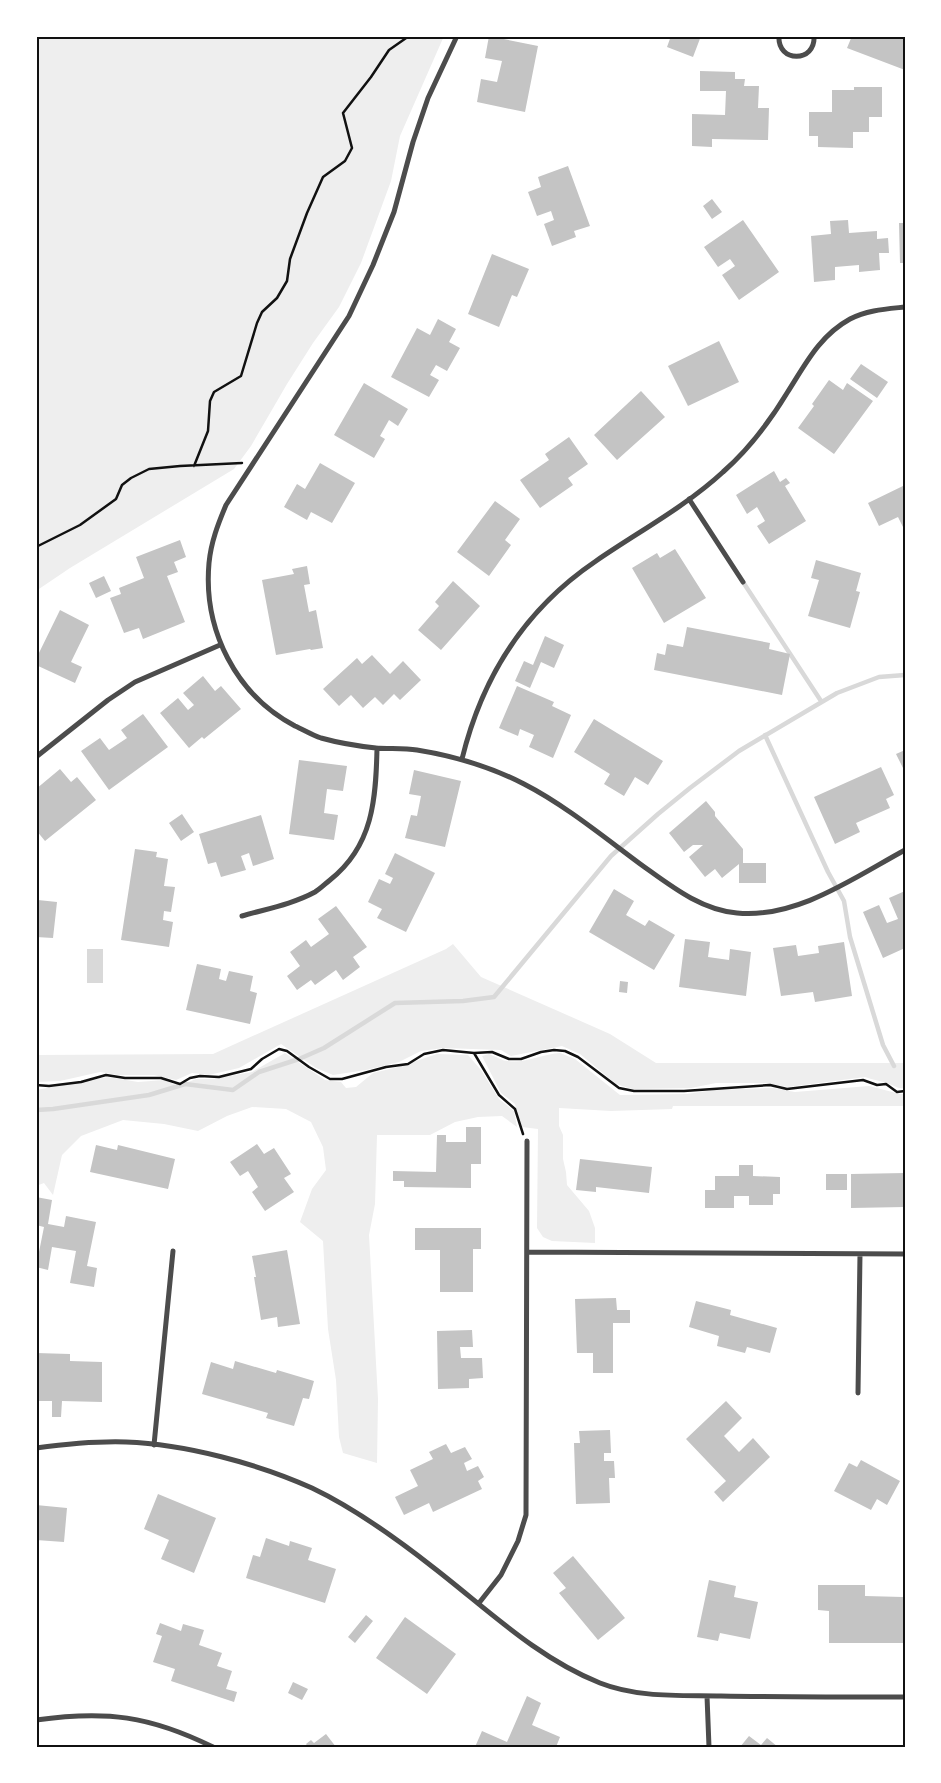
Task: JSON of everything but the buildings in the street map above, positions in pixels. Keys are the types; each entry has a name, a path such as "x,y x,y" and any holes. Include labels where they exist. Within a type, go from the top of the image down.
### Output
{"street":[{"path":"457,36 428,98 413,142 394,212 373,265 349,316 226,505 214,535 209,562 208,589 212,617 220,645 240,678 250,690 282,718 317,736 347,745 417,750 462,759 505,775 550,799 686,896 715,908 738,913 767,912 816,899 905,850"},
{"path":"779,36 780,46 788,54 794,56 806,54 810,51 814,45 814,36"},
{"path":"462,759 468,734 480,701 507,650 530,619 555,594 594,562 689,499 724,472 768,422 808,358 823,339 851,319 875,310 905,307"},
{"path":"689,499 744,582"},
{"path":"36,757 108,700 135,682 220,645"},
{"path":"242,916 292,902 316,892 338,874 353,858 363,840 374,806 377,782 377,748"},
{"path":"479,1603 500,1574 518,1541 526,1515 527,1141"},
{"path":"154,1445 173,1251"},
{"path":"528,1252 905,1254"},
{"path":"858,1393 860,1254"},
{"path":"36,1448 62,1444 126,1442 188,1450 240,1462 312,1489 360,1514 405,1545 566,1668 602,1684 630,1691 673,1696 905,1697"},
{"path":"707,1696 709,1747"},
{"path":"36,1720 70,1715 96,1715 141,1720 184,1732 213,1747"}],"path":[{"path":"194,466 208,431 210,402 214,392 241,376 262,312 277,298 287,281 290,259 323,177 345,161 352,148 344,112 389,50 409,36"},
{"path":"36,547 80,525 116,498 122,485 149,469 224,463 253,463"},
{"path":"36,1085 49,1086 81,1082 106,1075 124,1078 161,1078 180,1084 190,1078 200,1076 218,1077 251,1069 279,1049 287,1051 330,1079 342,1079 386,1067 408,1064 424,1054 443,1050 474,1053 492,1052 509,1059 521,1059 554,1050 565,1051 578,1057 619,1088 634,1091 684,1091 770,1085 787,1089 863,1080 876,1085 886,1084 897,1092 905,1091"},
{"path":"474,1053 490,1084 514,1109 527,1141"}],"shaded area":[{"path":"36,36 444,36 400,136 391,181 361,263 339,307 287,384 251,446 234,469 70,568 36,591"},
{"path":"453,944 481,977 610,1034 656,1063 905,1063 905,1088 898,1088 865,1077 788,1087 765,1083 716,1083 691,1088 632,1089 616,1084 580,1054 562,1046 511,1056 501,1050 443,1048 421,1051 399,1062 333,1075 316,1068 281,1044 239,1068 209,1075 192,1073 176,1080 154,1075 118,1075 100,1072 60,1081 36,1082 36,1055 213,1054 446,949"},
{"path":"87,949 103,949 103,983 87,983"},
{"path":"285,1053 325,1080 341,1082 346,1088 356,1087 373,1073 437,1054 468,1055 481,1070 499,1099 514,1111 517,1127 502,1116 478,1117 455,1122 430,1135 377,1135 375,1204 369,1235 378,1399 377,1463 343,1453 339,1437 336,1380 328,1329 323,1241 300,1222 312,1189 326,1170 323,1147 311,1122 286,1109 252,1107 227,1116 198,1131 164,1124 123,1120 81,1136 62,1155 53,1195 44,1183 36,1186 36,1090 108,1077 138,1082 164,1080 178,1086 196,1079 212,1079 252,1072"},
{"path":"560,1053 575,1059 620,1095 687,1094 714,1090 773,1088 795,1092 869,1086 905,1094 905,1106 673,1106 672,1109 611,1111 559,1108 559,1126 563,1135 563,1159 567,1185 589,1211 595,1228 595,1243 552,1241 543,1237 537,1228 538,1129 522,1127 515,1104 501,1093 482,1056 489,1054 514,1062"}],"waterway":[{"path":"743,582 821,701"},
{"path":"36,1110 149,1095 185,1084 233,1090 259,1072 299,1059 324,1048 395,1003 463,1001 494,997 611,856 690,788 739,751 837,693 879,677 905,675"},
{"path":"765,735 828,872 844,901 850,937 883,1045 894,1066"}]}
